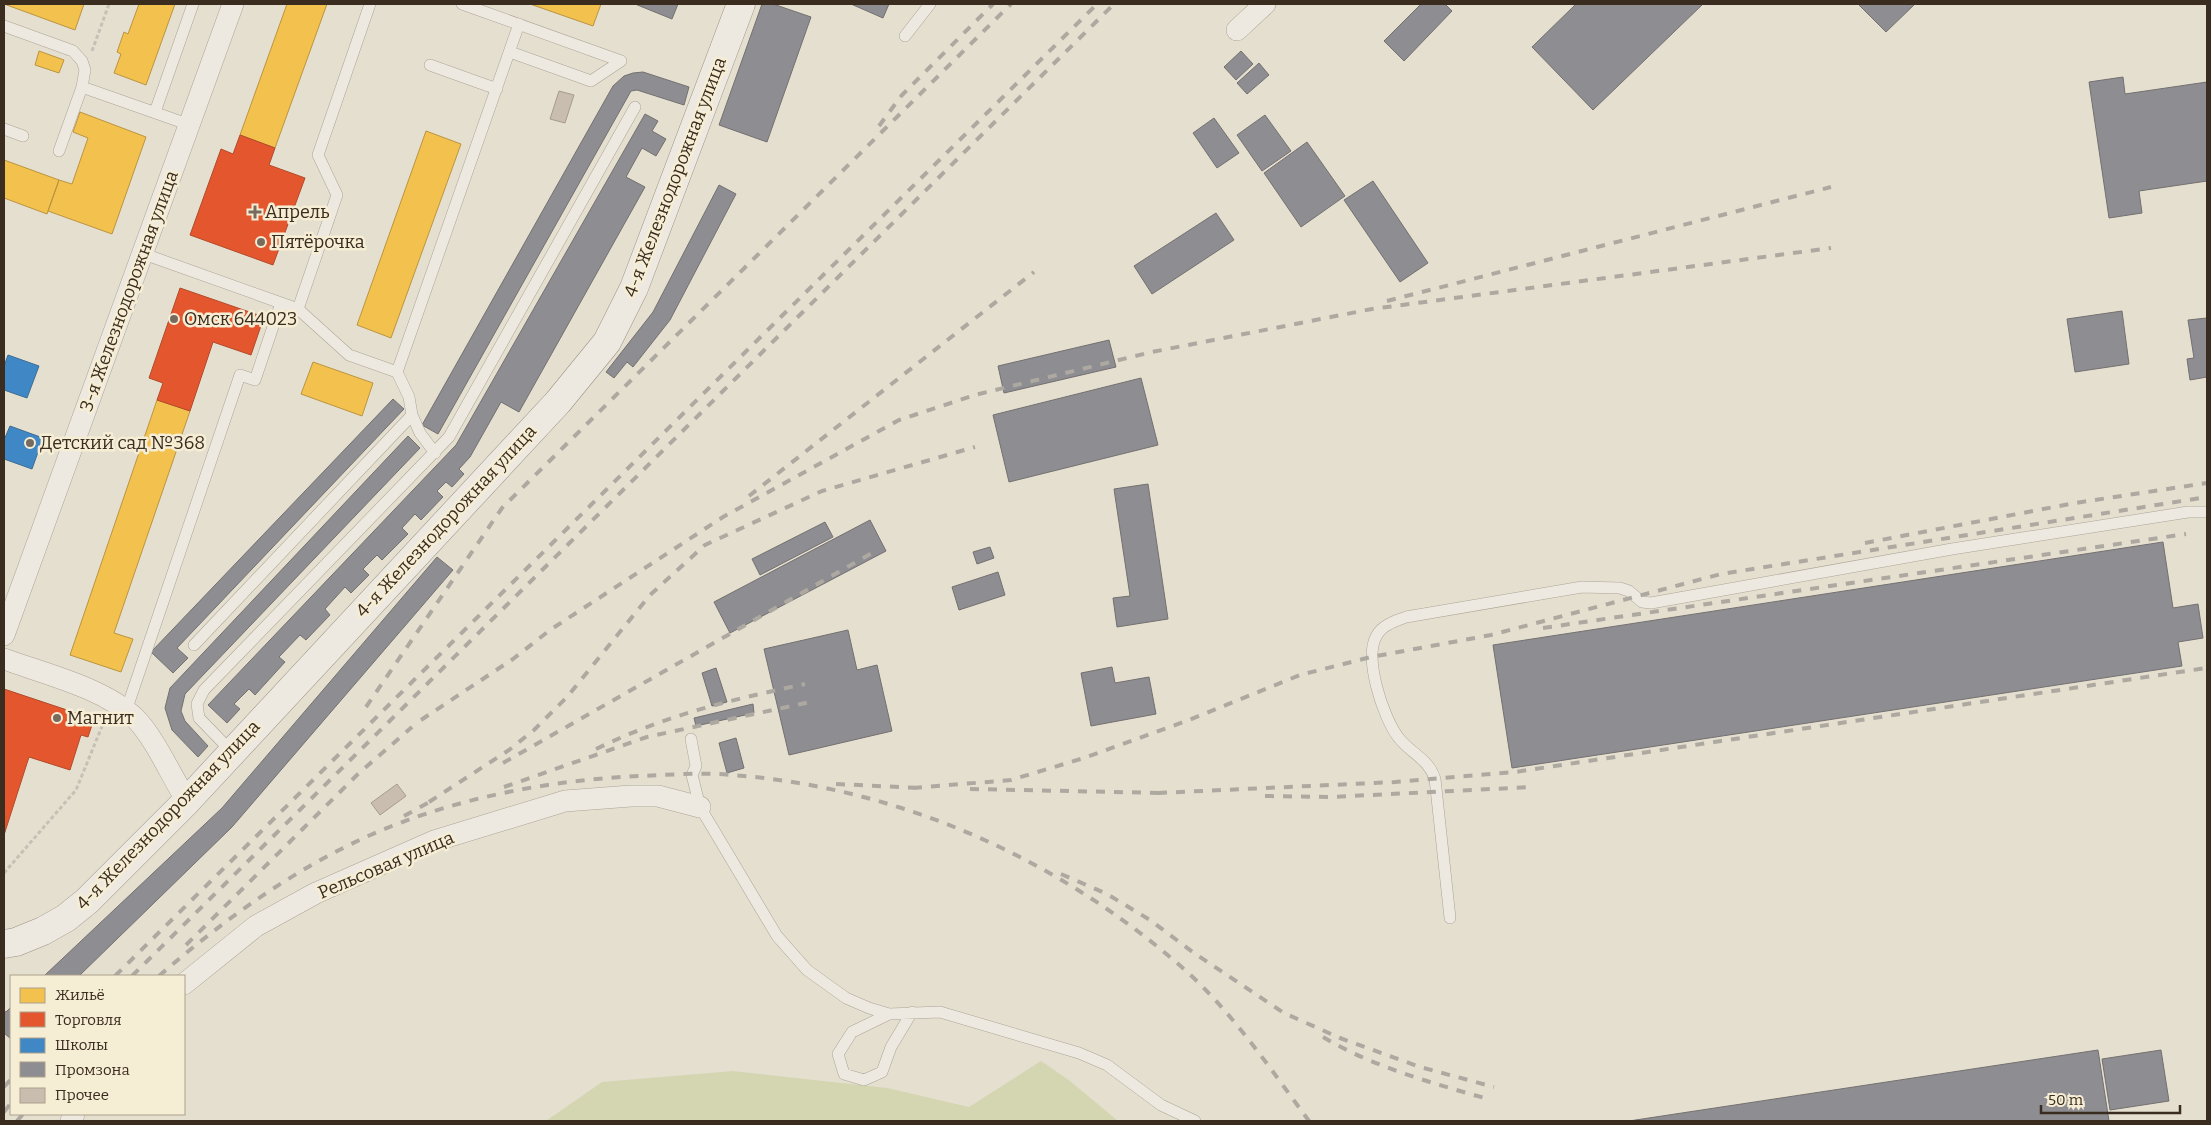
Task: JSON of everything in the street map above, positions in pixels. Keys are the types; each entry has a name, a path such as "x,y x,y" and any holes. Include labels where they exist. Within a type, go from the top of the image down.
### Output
{"main road":[{"name":"4-я Железнодорожная улица","path":"10,943 43,931 73,912 187,801 558,402 607,342 634,288 741,4"}],"street":[{"name":"3-я Железнодорожная улица","path":"4,635 10,600 144,254 233,4"},
{"path":"1237,30 1264,4"},
{"path":"4,660 78,686 119,706 137,720 187,801"},
{"name":"Рельсовая улица","path":"185,983 256,926 316,893 434,841 565,801 621,796 658,796 700,807"}],"lane":[{"path":"155,112 193,4"},
{"path":"298,309 337,195 318,155 370,4"},
{"path":"462,4 621,61 592,81 510,52"},
{"path":"906,36 930,4"},
{"path":"435,452 420,433 412,415 409,398 397,372 519,24"},
{"path":"4,26 72,51 82,61 85,70 82,86 59,151"},
{"path":"430,65 497,89"},
{"path":"82,86 190,124"},
{"path":"232,752 199,718 197,704 204,690 449,437 635,107"},
{"path":"4,129 23,136"},
{"path":"144,254 298,309 350,355 397,372"},
{"path":"119,706 240,375 255,380 281,303"},
{"path":"194,645 412,415"},
{"path":"1450,918 1435,779 1432,768 1398,737 1382,703 1371,657 1376,635 1386,626 1406,617 1582,587 1620,588 1629,591 1642,602 1651,603 1952,549 2188,512 2207,512"},
{"path":"691,738 696,766 692,775 700,807 777,936 807,970 846,998 890,1014"},
{"path":"912,1012 891,1047 882,1072 864,1080 844,1074 838,1054 852,1032 890,1014 912,1012 940,1012 1079,1053 1107,1065 1161,1105 1194,1121"}],"path":[{"path":"85,70 109,4"},
{"path":"4,873 76,790 119,706"}],"green space":[{"path":"1041,1061 1070,1081 1118,1121 546,1121 602,1082 733,1071 887,1088 969,1107"}],"building: Жильё":[{"path":"4,4 84,4 75,30"},
{"path":"139,4 175,4 146,85 114,73 121,54 117,52 124,32 128,34"},
{"path":"287,4 327,4 275,148 240,135"},
{"path":"530,4 601,4 593,26"},
{"path":"39,51 64,60 59,73 35,65"},
{"path":"80,112 146,137 112,234 48,211 59,180 72,184 88,138 73,132"},
{"path":"426,131 461,144 391,338 357,325"},
{"path":"4,160 59,180 47,214 4,198"},
{"path":"313,362 373,383 362,416 301,394"},
{"path":"157,400 190,411 114,633 133,639 121,672 70,655"}],"building: Торговля":[{"path":"240,135 275,148 269,165 305,178 273,265 190,235 221,149 233,154"},
{"path":"180,288 264,317 251,355 213,342 190,411 157,400 163,383 149,378"},
{"path":"4,689 94,719 88,737 81,735 70,770 29,757 4,835"}],"building: Школы":[{"path":"8,355 39,366 27,398 4,390 4,366"},
{"path":"10,426 43,438 32,469 4,459 4,440"}],"building: Промзона":[{"path":"635,4 678,4 672,19"},
{"path":"762,4 773,4 811,17 767,142 719,125"},
{"path":"851,4 889,4 883,18"},
{"path":"1421,4 1445,4 1452,11 1404,61 1384,41"},
{"path":"1576,4 1703,4 1593,110 1532,47"},
{"path":"1858,4 1915,4 1886,32"},
{"path":"1241,51 1253,64 1236,80 1224,67"},
{"path":"1259,63 1269,75 1247,94 1237,83"},
{"path":"643,72 689,87 684,105 637,90 631,91 438,434 422,425 613,86 624,76"},
{"path":"2123,77 2125,94 2207,82 2207,181 2139,191 2142,213 2109,218 2089,82"},
{"path":"645,114 658,121 652,131 666,139 656,156 642,148 626,177 645,187 519,412 501,402 470,457 459,469 464,474 452,487 446,482 437,491 443,497 421,520 415,514 402,528 408,534 382,560 377,555 363,569 369,575 351,593 345,587 325,609 330,615 306,640 300,635 279,657 285,662 255,695 249,689 234,704 240,709 227,723 208,705 456,445"},
{"path":"1265,115 1291,151 1262,171 1237,135"},
{"path":"1214,118 1239,153 1217,168 1193,133"},
{"path":"1307,142 1345,196 1301,227 1264,173"},
{"path":"1373,181 1428,263 1400,282 1344,200"},
{"path":"719,185 736,194 670,320 633,367 627,362 614,378 606,372 653,312"},
{"path":"1216,213 1234,240 1152,294 1134,266"},
{"path":"2122,311 2129,364 2075,372 2067,319"},
{"path":"2207,318 2207,377 2190,380 2187,359 2194,358 2188,320"},
{"path":"1109,340 1116,367 1004,393 998,366"},
{"path":"1141,378 1158,445 1009,482 993,415"},
{"path":"393,399 404,409 177,648 188,658 173,673 151,652"},
{"path":"408,436 420,448 185,694 181,711 185,721 208,746 198,757 172,730 165,708 170,688"},
{"path":"1148,484 1168,619 1117,627 1113,598 1130,596 1114,489"},
{"path":"870,520 886,551 730,633 714,602"},
{"path":"825,522 833,537 760,575 752,559"},
{"path":"2163,542 2173,608 2198,604 2203,638 2178,642 2182,666 1512,768 1493,645"},
{"path":"990,547 994,558 977,564 973,552"},
{"path":"437,557 453,570 232,827 80,975 45,975 222,808"},
{"path":"998,572 1005,595 959,610 952,587"},
{"path":"848,630 857,670 877,665 892,731 789,755 764,649"},
{"path":"1112,667 1115,683 1149,677 1156,714 1091,726 1081,673"},
{"path":"716,668 727,702 712,706 702,673"},
{"path":"753,704 754,713 696,726 694,718"},
{"path":"736,738 744,768 727,773 719,743"},
{"path":"10,1008 10,1038 4,1033 4,1011 6,1012"},
{"path":"2098,1050 2109,1121 1629,1121"},
{"path":"2161,1050 2169,1101 2110,1110 2102,1059"}],"building: Прочее":[{"path":"559,91 574,95 565,123 550,119"},
{"path":"397,784 406,796 380,815 371,803"}],"railway":[{"path":"879,126 902,95 993,4"},
{"path":"366,707 502,508 1011,4"},
{"path":"116,975 1097,4"},
{"path":"133,975 1114,4"},
{"path":"1387,301 1831,187"},
{"path":"421,720 513,659 550,630 723,517 899,420 975,395 1152,352 1372,309 1831,248"},
{"path":"749,496 1034,272"},
{"path":"429,802 509,750 534,730 567,697 650,595 705,545 822,491 975,447"},
{"path":"1865,543 2075,503 2207,483"},
{"path":"913,788 1011,780 1084,758 1189,720 1300,675 1371,657 1491,635 1721,574 2207,497"},
{"path":"1543,628 2186,534"},
{"path":"503,763 872,553"},
{"path":"1158,793 1395,782 1515,772 2206,668"},
{"path":"596,749 673,718 751,696 805,684"},
{"path":"504,787 647,737 810,702"},
{"path":"186,945 358,774 412,727"},
{"path":"160,975 212,932 269,891 329,855 392,826 422,815 514,791 545,785 608,778 709,774 793,782 853,794 912,812 969,833 1025,860 1078,890 1129,925 1196,980 1248,1038 1309,1121"},
{"path":"836,784 920,788"},
{"path":"1265,796 1331,797 1532,787"},
{"path":"970,789 1163,793"},
{"path":"404,816 435,799"},
{"path":"1061,874 1107,894 1150,920 1194,953 1284,1013 1340,1038 1420,1067 1494,1087"},
{"path":"1323,1037 1382,1066 1488,1099"},
{"path":"4,1087 10,1080"},
{"path":"4,1112 10,1104"},
{"path":"17,1121 22,1115"}],"place":[{"name":"Апрель","path":"255,212"},
{"name":"Пятёрочка","path":"261,242"},
{"name":"Омск 644023","path":"174,319"},
{"name":"Детский сад №368","path":"30,443"},
{"name":"Магнит","path":"57,718"}]}
